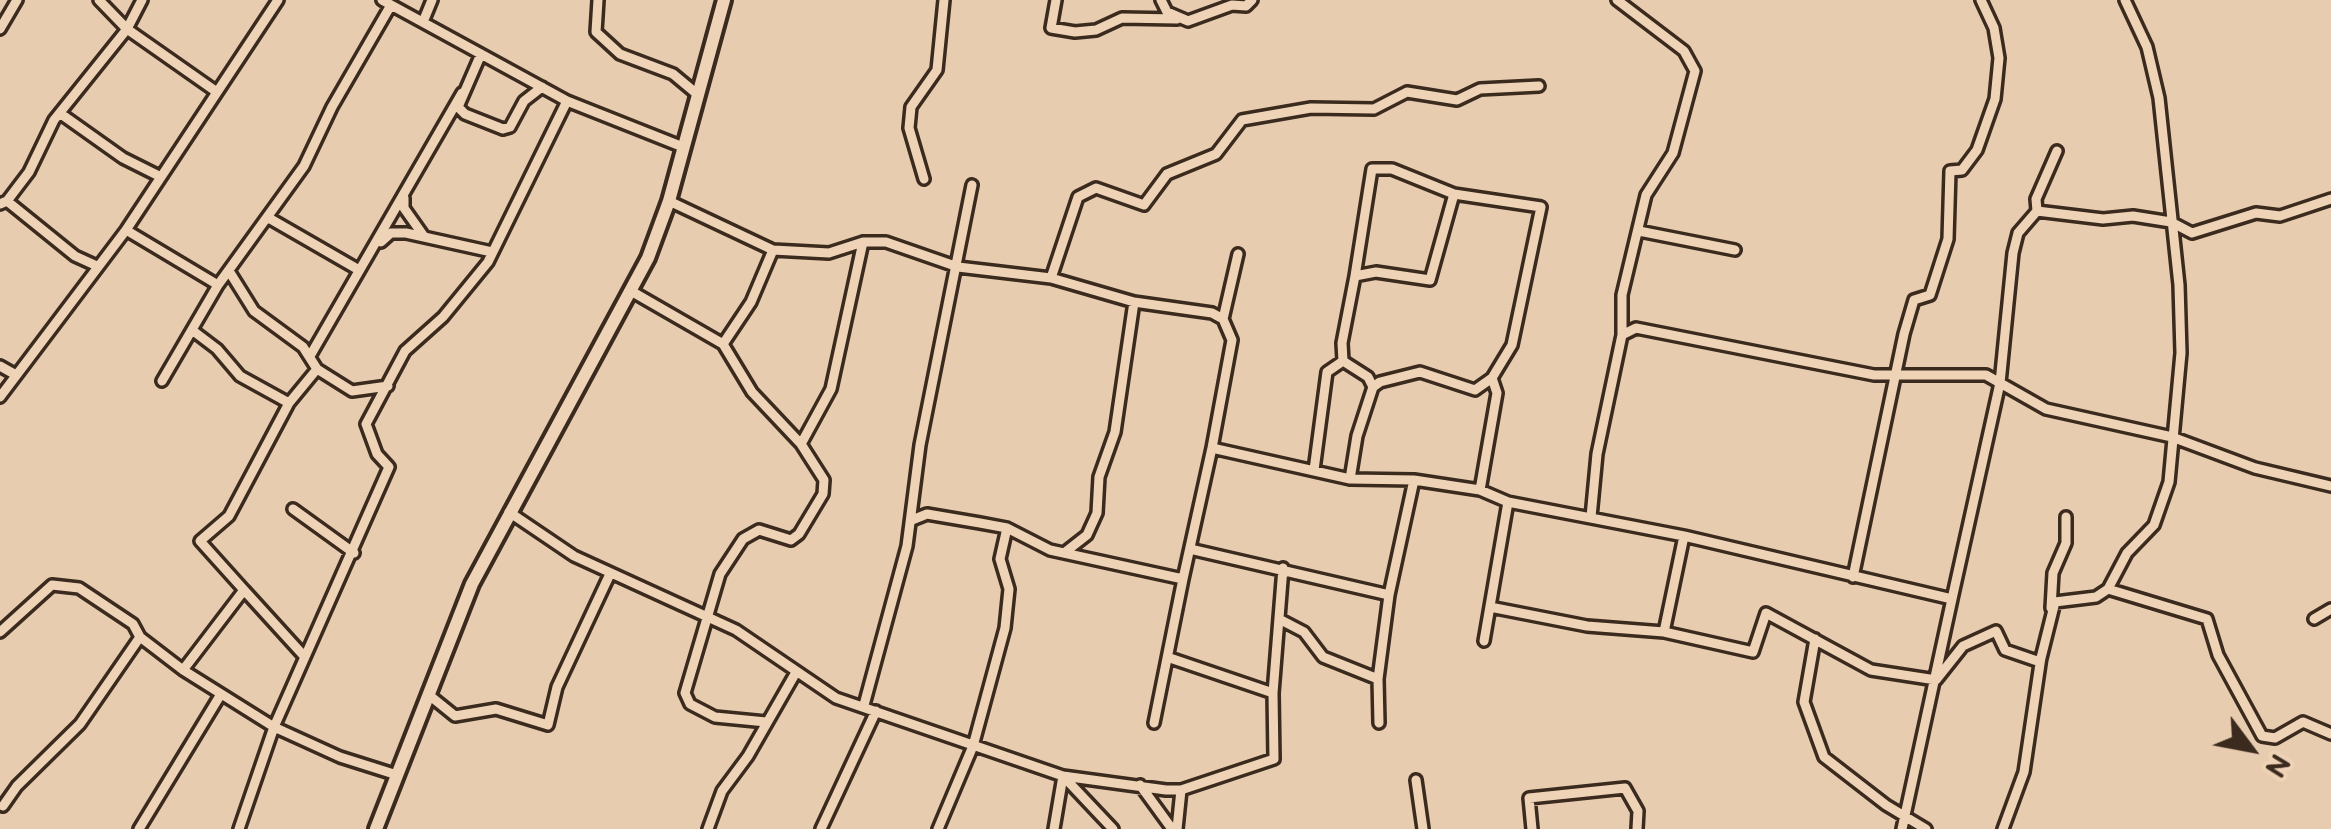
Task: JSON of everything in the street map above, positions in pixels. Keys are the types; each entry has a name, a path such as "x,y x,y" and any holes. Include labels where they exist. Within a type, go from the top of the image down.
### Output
{"main road":[{"path":"376,829 457,618 509,512 631,291 669,201 724,0"}],"street":[{"path":"0,29 17,0"},
{"path":"98,0 127,29 214,90"},
{"path":"97,266 74,256 3,202 29,172 54,120 127,29 142,0"},
{"path":"0,397 126,230 214,90 278,0"},
{"path":"423,22 432,0"},
{"path":"598,0 596,32 620,54 673,74 697,94"},
{"path":"924,179 908,128 911,106 937,70 944,0"},
{"path":"1056,0 1051,28 1076,32 1096,30 1122,18 1188,21 1232,6 1246,6 1252,0"},
{"path":"1161,0 1177,19"},
{"path":"1591,516 1597,454 1622,336 1622,295 1646,195 1673,152 1695,71 1684,50 1618,0"},
{"path":"1852,577 1914,300 1930,295 1948,239 1950,172 1962,170 1977,150 1995,99 1999,58 1994,28 1981,0"},
{"path":"2040,662 2055,602 2096,598 2108,589 2127,553 2154,524 2169,482 2181,352 2171,222 2159,98 2146,47 2124,0"},
{"path":"162,381 218,285 304,166 387,3 567,101 683,147"},
{"path":"310,356 462,94 480,54"},
{"path":"1051,278 1078,197 1096,188 1144,205 1167,174 1216,154 1242,120 1311,108 1374,109 1406,92 1457,100 1480,89 1539,86"},
{"path":"462,94 461,112 503,129 510,127 524,102 542,87"},
{"path":"238,829 304,656 354,553 389,467 378,454 366,424 405,351 475,280 567,101"},
{"path":"61,114 123,158 160,176"},
{"path":"1902,829 2000,383 2013,254 2018,233 2037,210 2036,199 2057,150"},
{"path":"1343,361 1342,342 1372,169 1392,169 1454,194 1542,207 1512,345 1492,378 1475,390 1410,371 1374,387"},
{"path":"864,705 912,520 920,445 958,267 958,238 972,185"},
{"path":"1356,276 1376,272 1430,280 1454,194"},
{"path":"404,196 404,208 423,234"},
{"path":"2037,210 2171,222 2192,233 2256,213 2280,216 2331,198"},
{"path":"669,201 773,250 829,254 863,242 908,246 958,267 1051,278 1134,302 1189,308 1223,319"},
{"path":"267,217 359,270"},
{"path":"126,230 218,285"},
{"path":"1639,232 1736,250"},
{"path":"374,248 391,233 423,234 492,252"},
{"path":"800,444 831,389 863,242"},
{"path":"723,344 752,302 773,250"},
{"path":"1154,724 1232,340 1223,319 1238,254"},
{"path":"229,271 254,310 310,356 317,370 352,391 388,386"},
{"path":"631,291 723,344 752,392 800,444 824,480 823,494 791,540 760,530 743,539 720,574 685,698 725,721 766,722"},
{"path":"1064,553 1087,534 1097,513 1099,477 1115,432 1134,302"},
{"path":"1622,336 1636,328 1897,377 1974,373 2046,409 2172,436 2254,468 2331,486"},
{"path":"192,330 217,348 240,376 288,404"},
{"path":"1343,361 1368,377 1374,387 1350,479"},
{"path":"1314,470 1327,372 1343,361"},
{"path":"0,366 16,374"},
{"path":"304,656 200,541 229,516 288,404 317,370"},
{"path":"1480,490 1497,393 1492,378"},
{"path":"1212,448 1250,460 1350,479 1414,480 1480,490 1508,502 1684,536 1952,599"},
{"path":"1379,723 1378,679 1389,595 1414,480"},
{"path":"1484,641 1508,502"},
{"path":"293,509 354,553"},
{"path":"509,512 610,574 736,630 824,693 1063,776 1180,790 1274,759 1273,693 1282,568"},
{"path":"912,520 927,514 1007,528 1064,553 1184,579"},
{"path":"2003,829 2024,772 2054,573 2066,542 2066,516"},
{"path":"938,829 973,746 1005,628 1009,589 1000,560 1007,528"},
{"path":"1664,632 1684,536"},
{"path":"1190,549 1389,595"},
{"path":"428,695 455,716 496,709 548,724 557,686 610,574"},
{"path":"1,630 52,584 67,585 133,624 140,638 183,670 274,728 397,775"},
{"path":"2108,589 2207,619 2218,656 2262,736 2275,738 2302,722 2331,734"},
{"path":"183,670 244,590"},
{"path":"1490,608 1587,626 1664,632 1752,652 1766,613 1871,670 1936,680"},
{"path":"2314,619 2331,608"},
{"path":"1279,619 1304,632 1322,657 1378,679"},
{"path":"1936,680 1964,646 1996,631 2005,650 2040,662"},
{"path":"4,806 17,786 80,724 140,638"},
{"path":"1815,639 1804,702 1813,738 1824,757 1926,829"},
{"path":"1170,658 1273,693"},
{"path":"708,829 722,791 748,756 795,674"},
{"path":"139,829 221,694"},
{"path":"822,829 876,711"},
{"path":"1054,829 1063,776"},
{"path":"1063,776 1114,829"},
{"path":"1416,780 1423,829"},
{"path":"1140,785 1174,829"},
{"path":"1532,829 1529,798 1625,788 1638,811 1637,829"},
{"path":"1174,829 1180,790"}]}
